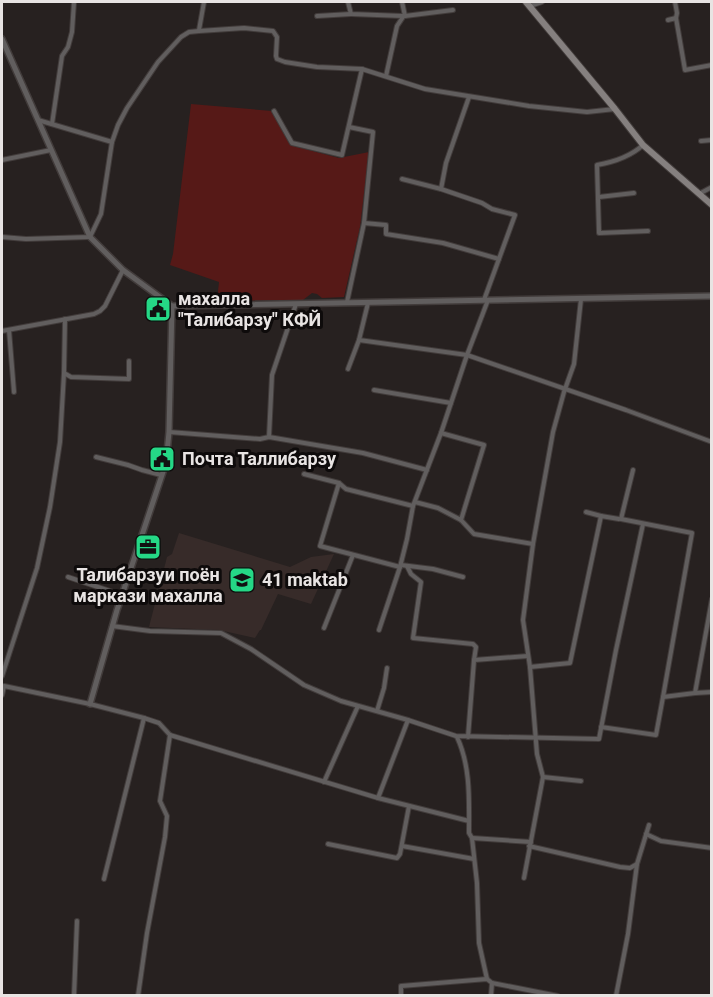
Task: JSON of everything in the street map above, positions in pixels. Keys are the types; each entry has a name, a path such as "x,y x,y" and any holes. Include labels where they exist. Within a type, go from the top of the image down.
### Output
{"main road":[{"path":"528,4 643,145 711,205"}],"street":[{"path":"52,124 62,56 68,47 72,32 75,2"},
{"path":"200,31 204,2"},
{"path":"348,2 351,14"},
{"path":"386,76 397,26 404,16 402,2"},
{"path":"528,4 542,2"},
{"path":"675,2 685,70 711,65"},
{"path":"317,16 351,14 404,16 453,10"},
{"path":"668,20 676,18"},
{"path":"90,237 101,214 111,142 118,125 158,62 181,37 189,33 244,28 273,31 277,37 276,56 280,60 317,68 362,69 425,89 530,106 587,112 615,109"},
{"path":"2,39 90,237 123,270 172,306 711,296"},
{"path":"274,111 292,143 342,155 362,69"},
{"path":"441,189 446,163 469,97"},
{"path":"38,120 111,142"},
{"path":"347,302 364,223 373,132 349,127"},
{"path":"701,141 711,140"},
{"path":"643,145 635,152 620,159 597,165 599,233 648,231"},
{"path":"2,160 51,150"},
{"path":"380,630 401,566 414,504 441,433 515,215 492,209 482,203 441,189 402,179"},
{"path":"699,194 711,187"},
{"path":"599,197 634,193"},
{"path":"364,223 386,225 386,234 443,243 499,259"},
{"path":"2,237 26,239 90,237"},
{"path":"2,332 94,314 105,306 123,270"},
{"path":"524,878 543,777 537,754 530,667 523,620 533,544 553,432 574,363 581,299"},
{"path":"348,369 359,340 368,302"},
{"path":"269,437 272,375 296,304"},
{"path":"90,704 112,626 166,464 172,306"},
{"path":"2,676 37,568 50,507 60,442 65,319"},
{"path":"9,330 14,392"},
{"path":"359,340 466,355 565,388 711,442"},
{"path":"64,373 71,377 129,379 129,361"},
{"path":"374,390 451,403"},
{"path":"169,432 260,439 269,437 363,453 428,470"},
{"path":"441,433 484,445 461,520"},
{"path":"96,457 161,475"},
{"path":"601,727 656,735 692,533 621,519 633,470"},
{"path":"304,474 339,483 346,489 438,508 461,520 474,534 533,544"},
{"path":"339,483 320,546 401,566 433,569 463,577"},
{"path":"586,512 619,519"},
{"path":"530,667 570,663 602,516"},
{"path":"112,626 150,631 221,633 251,649 304,685 341,701 456,736 599,739 643,524"},
{"path":"324,628 353,555"},
{"path":"407,566 411,574 421,582 413,638 473,644 476,647 468,737"},
{"path":"68,577 122,595"},
{"path":"695,693 711,600"},
{"path":"474,660 528,656"},
{"path":"377,711 387,668"},
{"path":"2,695 3,684 144,718 159,723 170,735 378,798 469,821"},
{"path":"663,697 711,692"},
{"path":"324,782 358,706"},
{"path":"104,879 144,718"},
{"path":"378,798 408,720"},
{"path":"138,996 165,837 167,816 160,801 170,735"},
{"path":"456,736 463,750 468,780 469,833 472,838 477,883 479,943 487,979 492,983 558,996"},
{"path":"543,777 581,781"},
{"path":"328,844 397,858 402,846 409,806"},
{"path":"616,996 628,934 637,864 649,825"},
{"path":"646,834 661,841 711,848"},
{"path":"472,838 530,844 620,867 630,868 637,864"},
{"path":"402,846 474,859"},
{"path":"74,996 77,921"},
{"path":"400,996 401,986 487,979"},
{"path":"491,996 492,983"}],"shaded area":[{"path":"191,104 272,111 290,145 339,158 369,152 360,227 344,297 322,298 312,293 303,300 217,301 219,282 170,265"},
{"name":"41 maktab","path":"179,533 290,567 311,557 334,554 311,604 278,594 255,638 219,630 149,627 167,557 172,554"}],"place":[{"name":"махалла \"Талибарзу\" КФЙ","path":"158,309"},
{"name":"Почта Таллибарзу","path":"162,459"},
{"name":"Талибарзуи поён маркази махалла","path":"148,547"},
{"name":"41 maktab","path":"242,580"}]}
